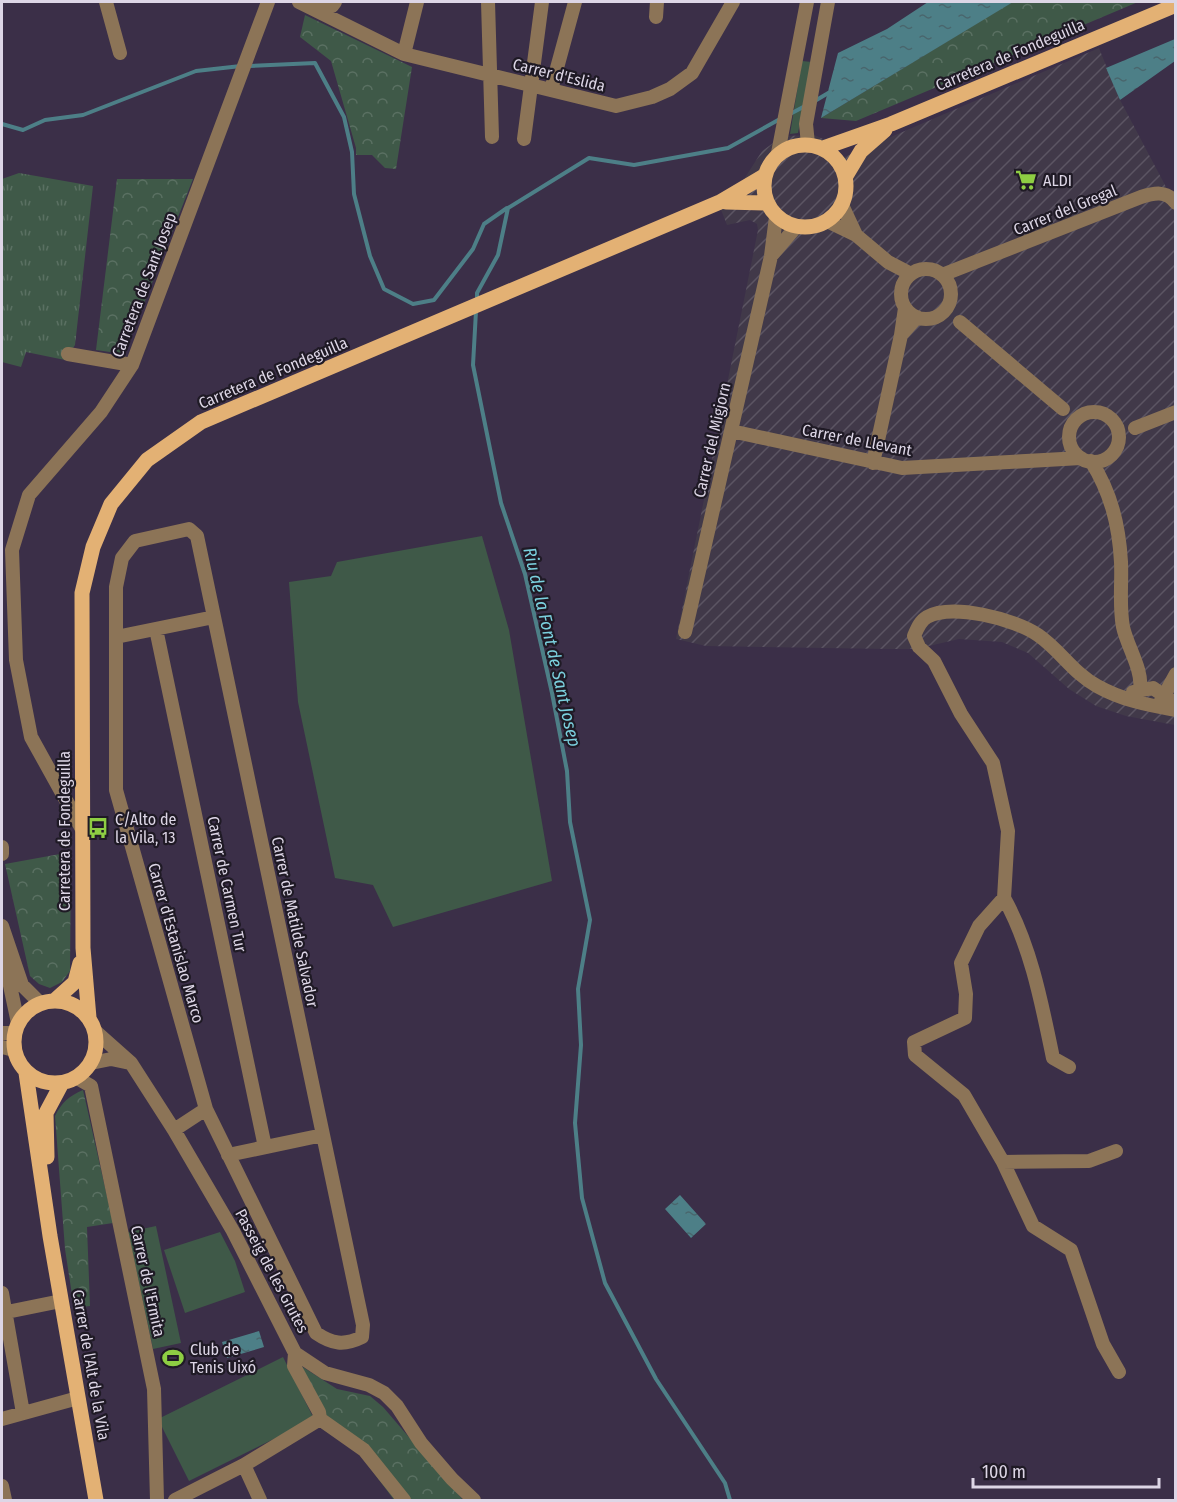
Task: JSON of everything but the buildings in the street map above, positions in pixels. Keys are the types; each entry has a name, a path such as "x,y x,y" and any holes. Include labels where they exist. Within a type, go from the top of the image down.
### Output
{"main road":[{"name":"Carretera de Fondeguilla","path":"816,146 891,124 1176,5"},
{"name":"Carretera de Fondeguilla","path":"846,176 861,151 891,124"},
{"path":"780,146 816,146 838,160 846,176 842,205 827,222 812,227 796,227 776,217 766,203 764,176 780,146"},
{"name":"Carretera de Fondeguilla","path":"92,1024 83,948 82,593 93,547 111,504 147,460 201,422 720,202 764,176"},
{"name":"Carretera de Fondeguilla","path":"720,202 743,200 766,203"},
{"name":"Carretera de Fondeguilla","path":"56,1000 75,982 83,948"},
{"path":"56,1000 73,1004 92,1024 96,1048 91,1063 77,1078 62,1083 42,1082 26,1073 8,1048 11,1030 27,1011 40,1003 56,1000"},
{"name":"Carrer de l'Alt de la Vila","path":"26,1073 50,1236 96,1500"},
{"name":"Carrer de l'Alt de la Vila","path":"50,1236 46,1113 62,1083"}],"street":[{"path":"105,2 120,53"},
{"name":"Carretera de Sant Josep","path":"82,829 31,737 15,660 12,550 29,495 101,412 132,365 268,2"},
{"name":"Carrer d'Eslida","path":"299,2 404,54 616,106 652,97 670,89 692,73 733,2"},
{"path":"404,54 417,2"},
{"path":"489,2 492,137"},
{"path":"524,139 542,2"},
{"path":"551,90 575,2"},
{"path":"656,17 657,2"},
{"path":"780,146 807,2"},
{"path":"816,146 806,124 828,2"},
{"path":"315,9 332,3 338,21"},
{"name":"Carrer del Gregal","path":"946,280 966,267 1141,197 1158,192 1171,196 1176,203"},
{"path":"842,205 856,235"},
{"name":"Carrer del Migjorn","path":"685,632 771,256 776,217"},
{"path":"827,222 856,235 907,280"},
{"name":"Carrer del Migjorn","path":"771,256 796,227"},
{"path":"950,302 939,315 932,318 917,317 905,308 902,301 907,280 924,269 946,280 950,302 960,322"},
{"path":"873,463 905,308"},
{"path":"939,315 960,322 1063,409 1072,424"},
{"path":"901,335 917,317"},
{"path":"68,354 132,365"},
{"path":"1063,409 1084,414 1104,414 1115,424 1135,428"},
{"path":"1118,441 1135,428 1176,411"},
{"path":"1084,414 1072,424 1069,439 1071,447 1086,460 1106,485"},
{"path":"1086,460 1106,458 1116,448 1118,441 1115,424"},
{"name":"Carrer de Llevant","path":"731,431 902,468 1086,460"},
{"path":"1050,461 1071,447"},
{"path":"1106,458 1106,485 1117,526 1121,561 1121,614 1126,642 1150,694 1176,710"},
{"name":"Carrer de Matilde Salvador","path":"135,541 189,529 197,536 363,1325 362,1337 349,1343 330,1342 316,1333"},
{"name":"Carrer d'Estanislao Marco","path":"135,541 122,558 116,586 116,790 206,1109 316,1333"},
{"path":"1069,1067 1053,1058 1042,1005 1014,917 1004,898 1008,831 993,763 961,714 934,661 919,647 914,636 919,624 927,617 942,613 989,616 1016,623 1038,635 1073,670 1097,686 1126,699 1150,694 1176,674"},
{"path":"117,637 214,617"},
{"name":"Carrer de Carmen Tur","path":"156,629 265,1146"},
{"path":"1150,694 1176,704"},
{"path":"2,848 2,855"},
{"path":"1004,898 979,926 961,963 966,994 966,1018 914,1041 915,1055 963,1095 1003,1162 1033,1226 1071,1250 1103,1344 1119,1372"},
{"path":"2,926 22,985 40,1003"},
{"path":"2,948 11,1030"},
{"name":"Passeig de les Grutes","path":"92,1024 131,1063 174,1130 233,1231 296,1353 325,1373 369,1385 384,1393 397,1406 421,1443 474,1500"},
{"path":"91,1063 111,1059 131,1063"},
{"name":"Carrer de l'Ermita","path":"77,1078 91,1086 154,1389 157,1500"},
{"path":"174,1130 206,1109"},
{"path":"228,1155 323,1135"},
{"path":"1003,1162 1089,1161 1116,1151"},
{"path":"2,1293 3,1313 23,1413"},
{"path":"3,1313 61,1301"},
{"path":"296,1353 294,1366 319,1412 320,1419 363,1450 404,1500"},
{"path":"2,1419 78,1398"},
{"path":"175,1500 244,1465 320,1419"},
{"path":"244,1465 260,1500"},
{"path":"2,1486 4,1500"}],"shaded area":[{"path":"1099,48 1119,98 1175,204 1175,725 1126,716 1096,706 1069,689 1028,653 1002,642 959,639 916,649 890,649 706,646 676,639 758,230 757,224 750,220 727,225 716,197 741,184 762,151 783,136 814,135 830,142 844,157"}],"green space":[{"path":"1012,2 1138,2 856,121 821,118"},
{"path":"305,15 412,67 396,169 385,168 372,155 356,155 331,61 300,37"},
{"path":"802,61 812,62 798,133 790,134"},
{"path":"19,173 93,186 75,345 65,360 26,352 21,367 2,362 2,179"},
{"path":"117,179 193,179 124,354 96,350"},
{"path":"482,536 509,630 552,881 393,927 373,885 335,878 298,702 289,582 331,576 337,562"},
{"path":"71,852 70,971 62,982 50,988 39,984 30,976 5,864"},
{"path":"83,1090 113,1223 87,1227 90,1306 74,1308 65,1249 55,1116 66,1100"},
{"path":"156,1226 181,1343 153,1349 128,1232"},
{"path":"220,1232 235,1261 245,1292 185,1313 164,1250"},
{"path":"283,1357 314,1419 189,1481 158,1419"},
{"path":"298,1364 337,1389 370,1396 383,1407 463,1500 394,1500 359,1453 321,1428 324,1413"}],"water":[{"path":"928,2 1013,2 821,118 838,53 887,29"},
{"path":"1175,39 1175,61 1120,100 1106,68"},
{"path":"680,1195 706,1224 691,1238 665,1209"},
{"path":"259,1331 264,1347 227,1358 222,1342"}],"waterway":[{"path":"249,66 315,63 344,117 352,152 354,194 370,256 384,289 413,304 434,300 473,249 484,224 507,208"},
{"path":"2,124 23,130 45,120 83,115 196,71 241,66"},
{"name":"Riu de la Font de Sant Josep","path":"813,102 830,92"},
{"name":"Riu de la Font de Sant Josep","path":"790,114 807,105"},
{"name":"Riu de la Font de Sant Josep","path":"477,301 477,293 498,255 508,208 589,158 634,165 728,148 780,119"},
{"name":"Riu de la Font de Sant Josep","path":"476,311 473,365 501,503 525,574 552,693 567,771 570,822 590,920 578,989 581,1045 575,1123 582,1198 605,1283 656,1379 725,1483 730,1500"}],"place":[{"name":"ALDI","path":"1026,180"},
{"name":"C/Alto de la Vila, 13","path":"98,828"},
{"name":"Club de Tenis Uixó","path":"173,1358"}]}
